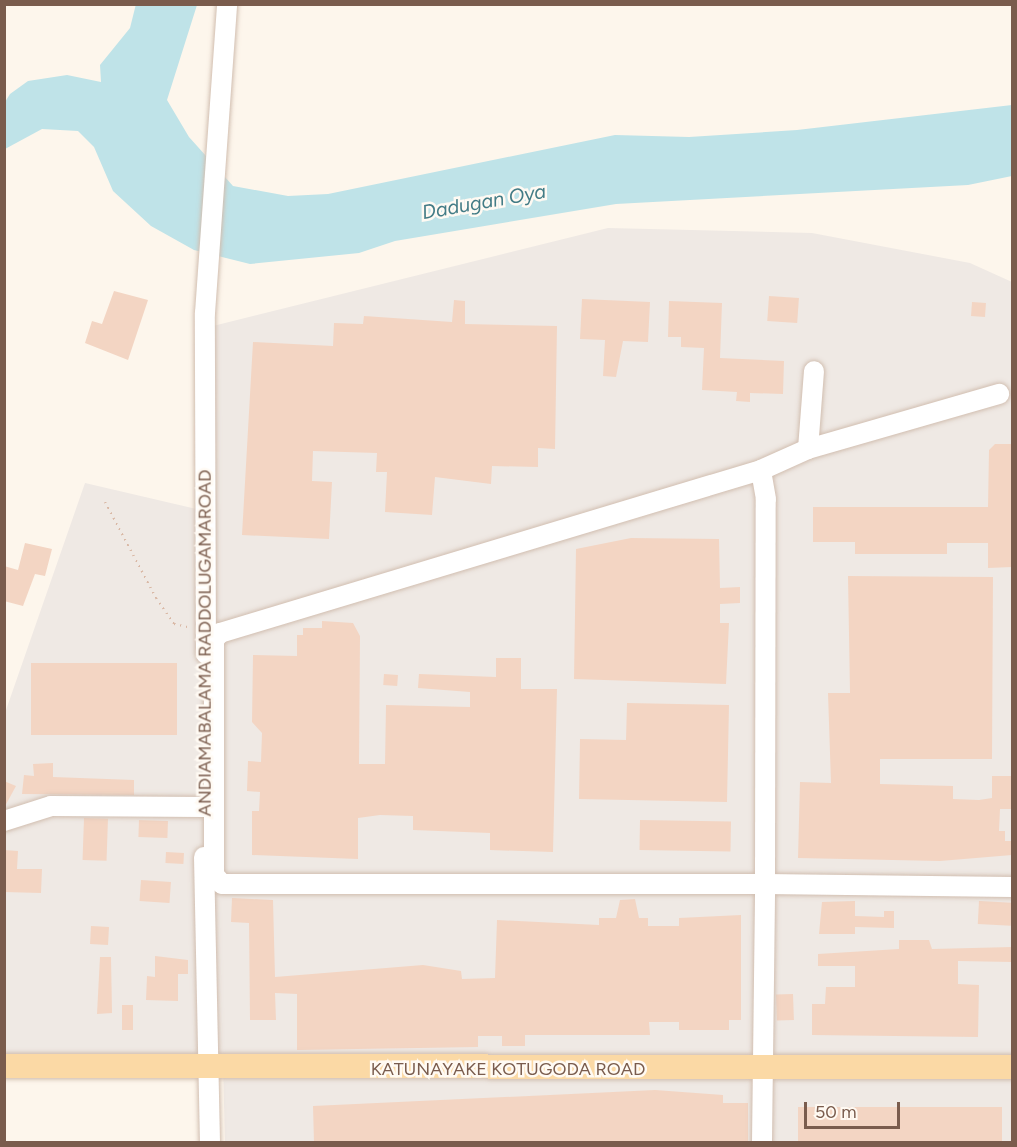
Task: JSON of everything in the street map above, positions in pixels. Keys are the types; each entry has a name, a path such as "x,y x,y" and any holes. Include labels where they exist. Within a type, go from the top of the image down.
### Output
{"main road":[{"name":"KATUNAYAKE KOTUGODA ROAD","path":"4,1066 211,1070 1012,1067"}],"street":[{"name":"ANDIAMABALAMA RADDOLUGAMAROAD","path":"210,1143 211,1070 204,807 205,313 213,143 227,4"},
{"path":"808,450 814,371"},
{"path":"999,394 808,450 761,470 220,633 214,640 214,875 222,884 765,884 1012,887"},
{"path":"761,470 766,499 762,1143"},
{"path":"4,821 51,806 204,807"}],"path":[{"path":"105,502 174,624 185,630 206,624"}],"shaded area":[{"path":"608,228 812,233 970,263 1012,282 1012,1142 225,1142 223,1063 5,1060 5,713 85,483 205,511 213,326"}],"water":[{"name":"Dadugan Oya","path":"136,4 197,5 167,100 189,137 233,186 288,196 328,194 615,135 689,137 797,130 1012,105 1012,176 968,185 616,204 395,241 359,253 250,264 194,250 151,226 113,191 94,147 78,131 42,129 5,149 5,102 10,94 28,81 67,75 101,82 100,65 130,28"}],"building":[{"path":"114,291 148,300 128,360 85,343 92,321 102,324"},
{"path":"769,296 799,298 797,323 767,321"},
{"path":"582,299 650,302 648,342 623,341 616,377 603,376 605,340 580,339"},
{"path":"454,300 465,301 465,324 557,326 555,449 538,448 538,467 492,466 491,484 435,477 432,515 385,512 387,472 376,472 377,453 313,451 312,481 332,482 329,539 242,535 253,342 333,346 334,323 363,324 364,316 452,322"},
{"path":"669,301 722,303 720,358 784,361 783,394 750,393 750,402 736,401 737,392 702,390 704,348 681,347 681,337 668,337"},
{"path":"972,302 986,303 985,317 971,316"},
{"path":"995,444 1012,444 1012,567 988,568 988,543 947,543 947,554 855,554 855,542 813,542 813,507 988,507 989,450"},
{"path":"631,538 719,539 720,588 740,587 740,603 720,604 720,623 729,623 726,684 574,679 576,549"},
{"path":"25,543 52,549 45,576 35,574 23,606 4,601 4,566 18,570"},
{"path":"848,576 993,577 992,759 880,759 880,784 953,786 953,799 979,800 992,798 992,776 1011,776 1012,809 1000,809 999,831 1005,831 1005,841 1012,841 1012,855 940,861 798,858 800,782 831,783 828,693 850,693"},
{"path":"322,621 353,623 360,636 359,764 385,764 386,705 470,707 470,692 418,688 419,674 496,677 496,658 521,658 521,689 557,689 553,852 490,850 490,833 413,830 413,816 380,815 358,818 358,859 252,855 252,811 259,811 260,792 247,791 248,761 261,762 262,733 252,722 253,655 297,656 297,635 303,635 303,628 322,628"},
{"path":"31,663 177,663 177,735 31,735"},
{"path":"384,674 398,675 397,686 383,685"},
{"path":"627,703 729,705 727,802 579,799 580,739 626,740"},
{"path":"53,763 53,777 134,780 134,795 22,794 24,775 34,776 33,764"},
{"path":"4,781 16,786 4,808"},
{"path":"84,818 108,819 107,861 83,860"},
{"path":"139,820 168,821 167,838 138,837"},
{"path":"640,820 731,822 730,852 639,850"},
{"path":"4,850 18,851 17,869 42,869 41,893 4,892"},
{"path":"166,852 184,853 183,864 165,863"},
{"path":"141,880 171,882 169,903 140,901"},
{"path":"232,898 273,900 275,977 423,965 461,971 462,979 495,978 497,920 599,925 599,918 616,918 620,900 635,899 639,918 648,918 648,926 679,926 679,918 741,915 741,1020 729,1020 729,1030 679,1030 679,1022 649,1022 650,1035 525,1035 525,1046 502,1046 502,1036 478,1036 478,1047 297,1050 297,994 275,993 276,1020 250,1020 249,923 231,922"},
{"path":"855,901 855,916 884,917 884,911 894,911 894,928 855,927 855,934 819,934 822,902"},
{"path":"979,901 1012,903 1011,926 978,924"},
{"path":"91,926 109,927 108,945 90,944"},
{"path":"899,940 929,940 932,949 1012,947 1012,962 958,961 958,984 979,985 978,1037 812,1035 812,1004 825,1004 826,987 855,987 855,966 818,966 818,954 899,949"},
{"path":"155,956 188,960 188,974 178,974 178,1001 146,1000 147,976 155,977"},
{"path":"100,957 111,957 112,1013 97,1014"},
{"path":"793,994 794,1020 777,1021 776,995"},
{"path":"122,1005 133,1005 133,1030 122,1030"},
{"path":"655,1090 723,1095 723,1103 748,1103 748,1143 314,1143 313,1106"},
{"path":"798,1107 1002,1107 1002,1142 798,1142"}]}
